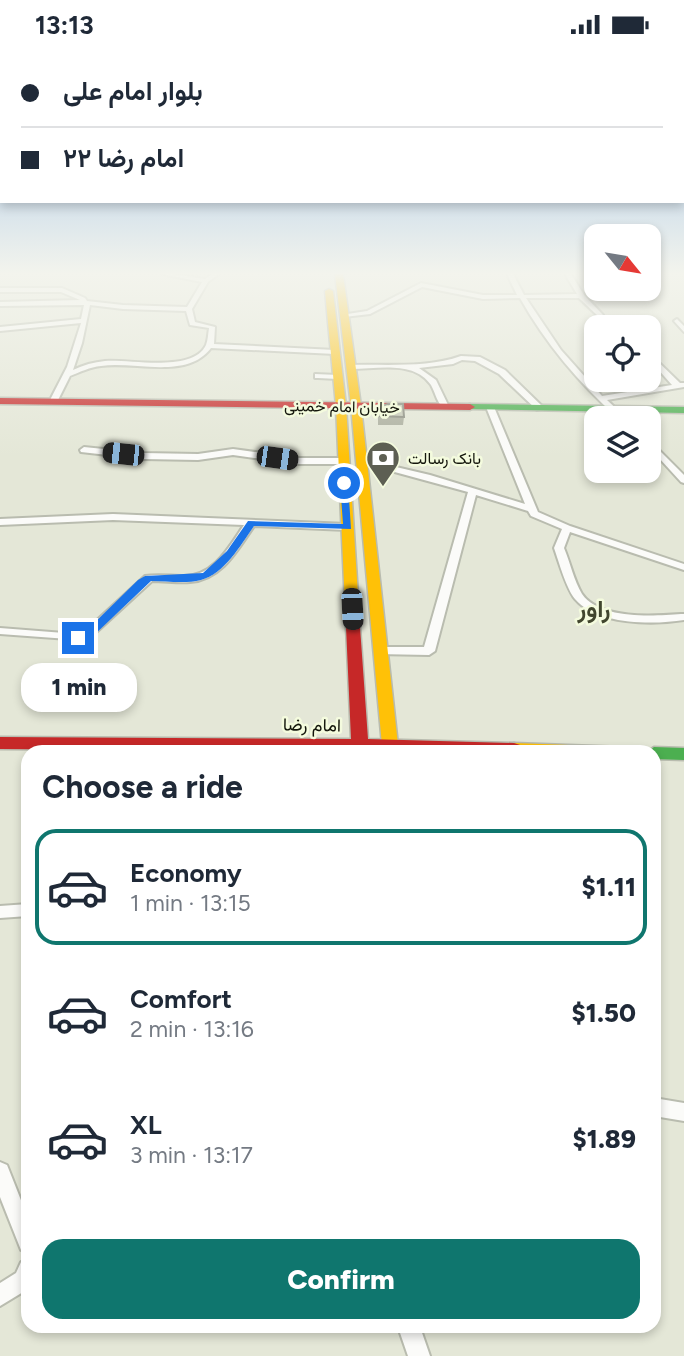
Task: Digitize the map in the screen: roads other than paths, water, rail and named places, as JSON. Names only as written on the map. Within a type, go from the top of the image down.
[{"type":"main road","points":[[333,335],[335,352],[344,372]]},
{"type":"main road","points":[[344,335],[348,406],[362,462],[380,650],[384,745]]},
{"type":"main road","name":"خیابان امام خمینی","points":[[0,401],[584,408]]},
{"type":"main road","points":[[348,406],[342,461],[360,745]]},
{"type":"main road","name":"خیابان امام خمینی","points":[[661,409],[684,409]]},
{"type":"main road","name":"امام رضا","points":[[0,743],[37,745]]},
{"type":"main road","points":[[661,753],[684,754]]},
{"type":"street","points":[[53,402],[69,374],[81,335]]},
{"type":"street","points":[[69,374],[104,363],[149,366],[181,363],[203,354],[209,346],[211,335]]},
{"type":"street","points":[[547,335],[610,406]]},
{"type":"street","points":[[209,346],[335,352]]},
{"type":"street","points":[[318,376],[473,358],[502,372],[540,408]]},
{"type":"street","points":[[413,366],[433,382],[445,407]]},
{"type":"street","points":[[618,406],[681,385],[661,366]]},
{"type":"street","points":[[491,407],[534,515],[684,567]]},
{"type":"street","points":[[84,450],[142,456],[198,457],[233,452],[299,461],[342,461]]},
{"type":"street","points":[[661,455],[684,480]]},
{"type":"street","points":[[362,462],[532,509]]},
{"type":"street","points":[[380,650],[429,651],[473,491]]},
{"type":"street","points":[[0,522],[113,517],[347,527]]},
{"type":"street","points":[[0,631],[78,638],[87,635],[149,578],[197,578],[206,575],[230,553],[251,523]]},
{"type":"street","points":[[566,528],[559,548],[578,596],[584,603],[605,613],[625,617],[660,620],[681,617]]},
{"type":"street","points":[[0,912],[21,910]]},
{"type":"street","points":[[661,1108],[684,1112]]},
{"type":"street","points":[[0,1172],[21,1226]]},
{"type":"street","points":[[0,1295],[21,1282]]},
{"type":"street","points":[[411,1333],[419,1356]]},
{"type":"place","name":"بانک رسالت","points":[[383,488]]},
{"type":"district","name":"راور","points":[[594,609]]}]
